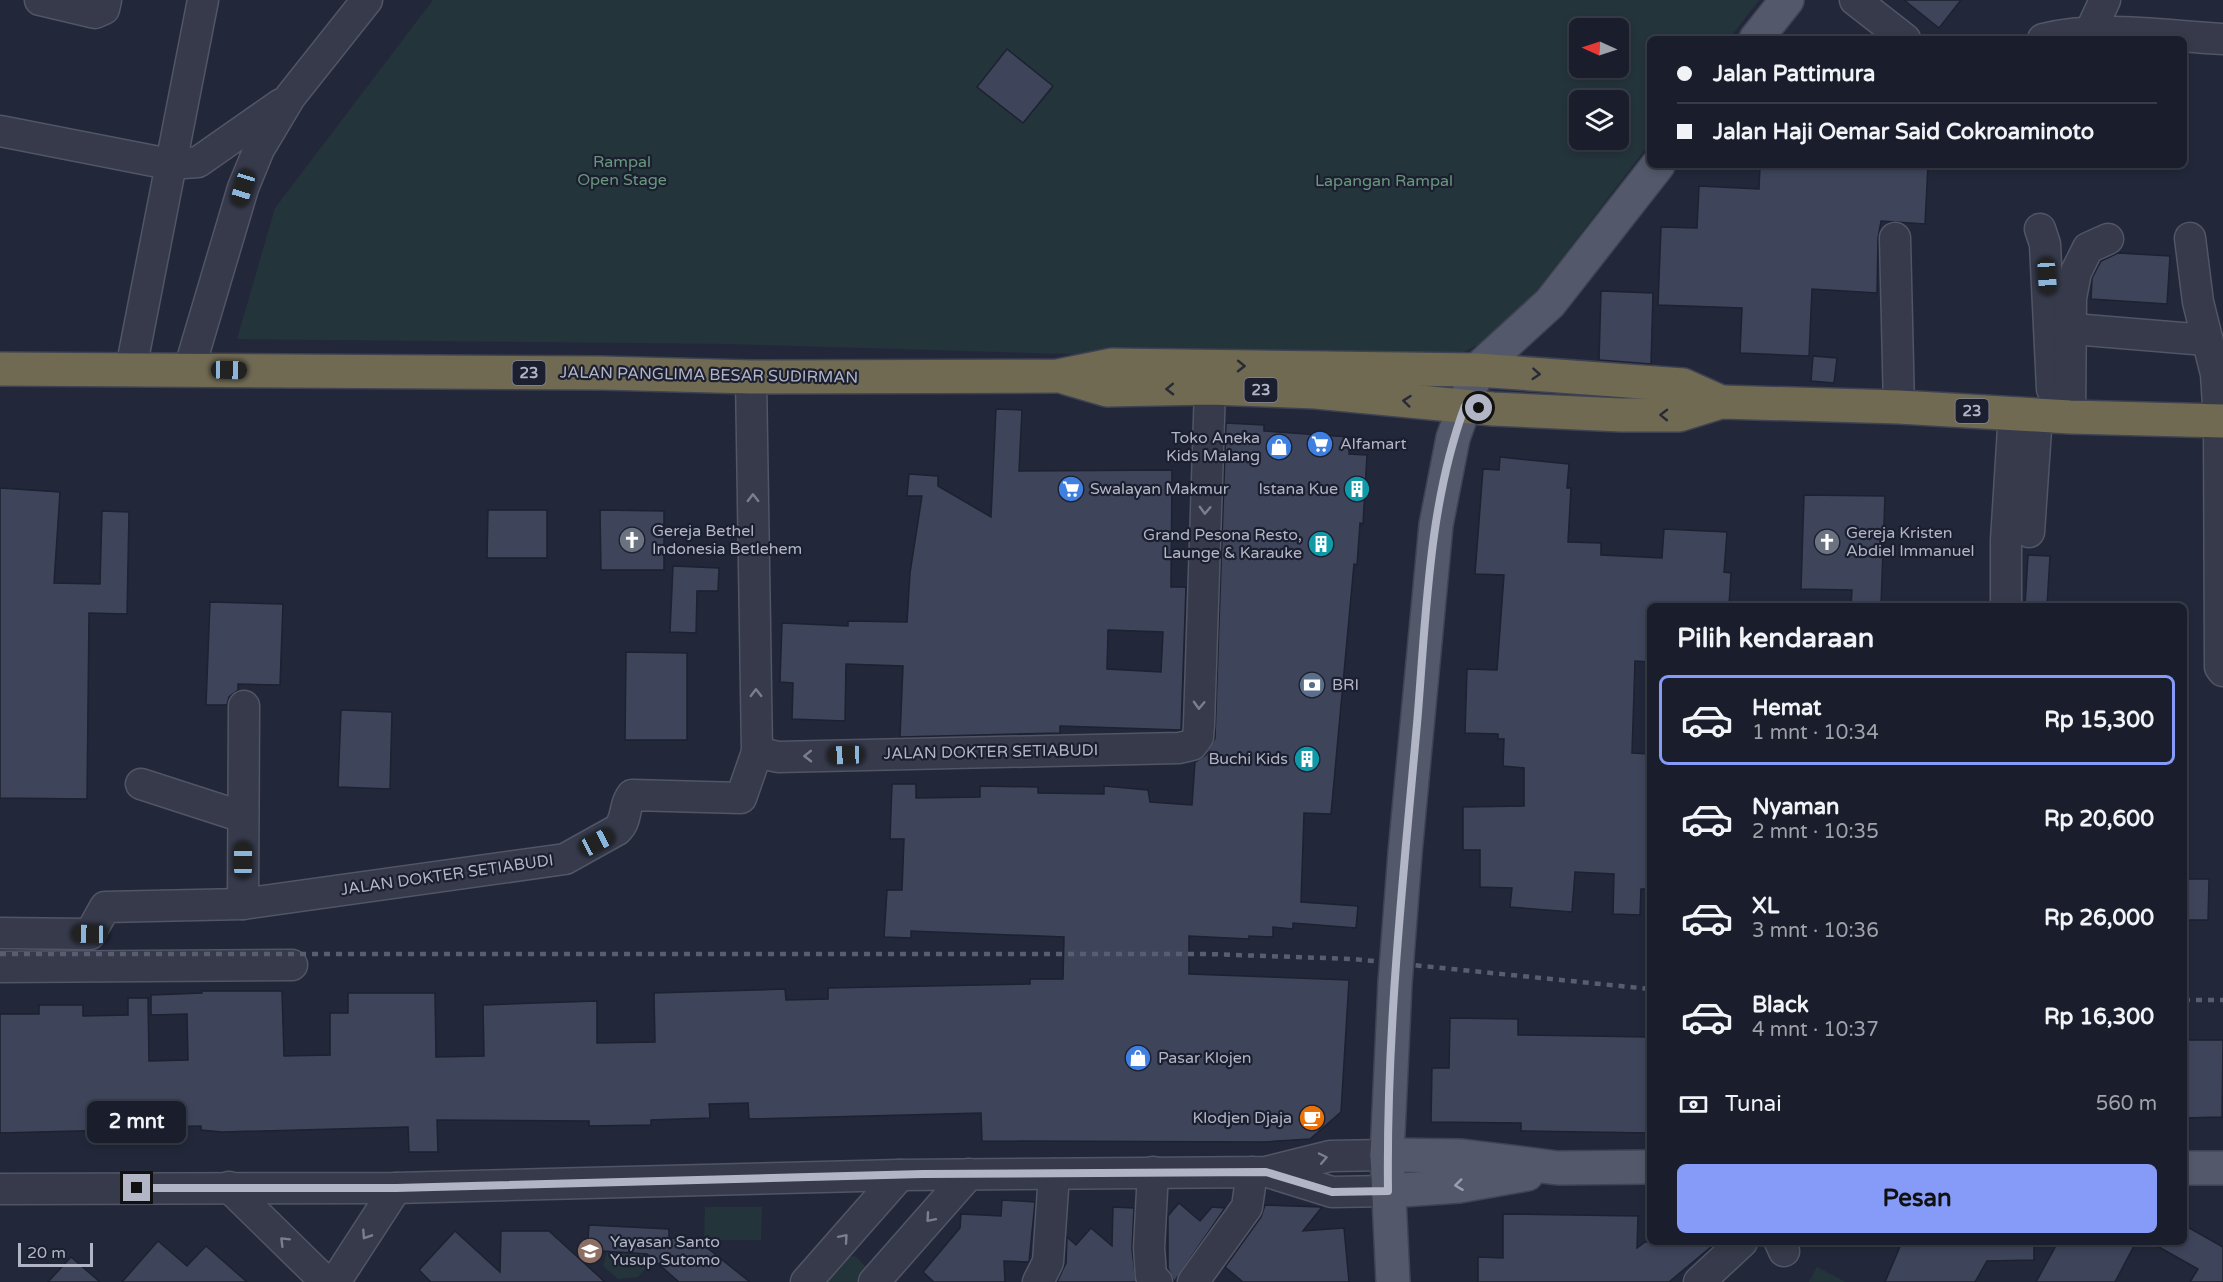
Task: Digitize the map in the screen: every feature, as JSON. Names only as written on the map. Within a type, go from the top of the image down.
[{"type":"highway","name":"JALAN PANGLIMA BESAR SUDIRMAN","points":[[0,369],[602,373],[751,377],[1058,376],[1112,365],[1477,370],[1683,385],[1721,402]]},
{"type":"highway","name":"JALAN PANGLIMA BESAR SUDIRMAN","points":[[1058,376],[1107,390],[1210,388],[1316,392],[1465,406],[1679,415],[1721,402],[2221,421]]},
{"type":"main road","points":[[1758,36],[1787,0]]},
{"type":"main road","points":[[1393,1282],[1388,1155],[1395,983],[1436,525],[1453,438],[1477,370],[1550,303],[1656,168]]},
{"type":"main road","points":[[1388,1155],[1462,1156],[1558,1168],[1647,1167]]},
{"type":"main road","points":[[1388,1191],[1459,1186],[1558,1168]]},
{"type":"main road","points":[[2187,1168],[2223,1168]]},
{"type":"street","points":[[40,0],[95,13],[104,9],[106,0]]},
{"type":"street","points":[[131,369],[169,164],[203,0]]},
{"type":"street","points":[[189,370],[243,188],[260,149],[290,97],[367,0]]},
{"type":"street","points":[[1855,0],[1901,36]]},
{"type":"street","points":[[2090,32],[2105,0]]},
{"type":"street","points":[[2056,36],[2090,32],[2166,36]]},
{"type":"street","points":[[2187,37],[2223,39]]},
{"type":"street","points":[[0,131],[169,164],[198,162],[290,97]]},
{"type":"street","points":[[2029,532],[2043,415],[2045,244],[2040,229]]},
{"type":"street","points":[[1895,238],[1899,407]]},
{"type":"street","points":[[2190,238],[2198,302],[2216,374],[2221,421],[2220,667],[2223,671]]},
{"type":"street","points":[[2006,603],[2006,540],[2043,415],[2073,329],[2071,298],[2076,272],[2088,248],[2108,239]]},
{"type":"street","points":[[2073,329],[2206,340]]},
{"type":"street","points":[[751,377],[757,752]]},
{"type":"street","name":"JALAN DOKTER SETIABUDI","points":[[0,933],[90,934],[105,907],[243,904],[565,859],[624,824],[628,800],[632,795],[740,799],[757,752],[766,756],[790,756],[1179,748],[1192,745],[1198,737],[1199,725],[1210,388]]},
{"type":"street","points":[[243,904],[244,706]]},
{"type":"street","points":[[141,784],[243,817]]},
{"type":"street","points":[[0,967],[292,965]]},
{"type":"street","points":[[0,1190],[229,1187],[396,1188],[900,1175],[1259,1172],[1330,1156],[1388,1155]]},
{"type":"street","points":[[1153,1172],[1149,1248],[1151,1276],[1157,1282]]},
{"type":"street","points":[[1259,1172],[1332,1192],[1388,1191]]},
{"type":"street","points":[[1193,1282],[1247,1207],[1259,1172]]},
{"type":"street","points":[[874,1282],[969,1174]]},
{"type":"street","points":[[1038,1282],[1048,1262],[1054,1174]]},
{"type":"street","points":[[806,1282],[900,1175]]},
{"type":"street","points":[[229,1187],[326,1282]]},
{"type":"street","points":[[335,1282],[396,1188]]},
{"type":"street","points":[[1699,1282],[1739,1245]]},
{"type":"green space","points":[[433,0],[1759,0],[1731,36],[1647,36],[1647,147],[1516,318],[1490,339],[1451,358],[1338,362],[729,344],[237,339],[275,208]]},
{"type":"green space","points":[[705,1207],[762,1207],[761,1240],[704,1240]]},
{"type":"green space","points":[[607,1251],[658,1255],[638,1277],[618,1279],[603,1266]]},
{"type":"green space","points":[[855,1256],[865,1266],[864,1277],[859,1282],[821,1282],[843,1258]]},
{"type":"green space","points":[[1817,1267],[1846,1282],[1809,1282]]},
{"type":"building","points":[[1904,0],[1961,0],[1939,28]]},
{"type":"building","points":[[1007,49],[1053,86],[1023,123],[977,87]]},
{"type":"building","points":[[1760,168],[1928,168],[1925,224],[1881,221],[1878,238],[1877,293],[1812,289],[1809,356],[1740,353],[1742,308],[1658,305],[1661,227],[1697,228],[1699,186],[1759,189]]},
{"type":"building","points":[[2118,253],[2170,256],[2167,304],[2091,299],[2092,278],[2101,261]]},
{"type":"building","points":[[1601,291],[1653,293],[1651,364],[1599,360]]},
{"type":"building","points":[[1813,356],[1837,358],[1834,383],[1811,381]]},
{"type":"building","points":[[996,409],[1022,410],[1019,471],[1172,470],[1171,587],[1186,587],[1181,730],[1060,726],[1060,733],[900,737],[903,666],[846,664],[845,721],[792,719],[793,683],[780,682],[782,623],[848,626],[848,621],[907,622],[910,573],[922,496],[907,496],[909,474],[938,476],[938,486],[991,517]],"holes":[[[1108,630],[1163,632],[1161,672],[1107,669]]]},
{"type":"building","points":[[1226,423],[1264,425],[1264,431],[1350,437],[1349,454],[1367,455],[1363,524],[1360,523],[1357,565],[1354,564],[1331,814],[1304,813],[1301,902],[1358,906],[1356,928],[1293,923],[1293,929],[1273,927],[1273,937],[1249,936],[1249,939],[1189,936],[1189,974],[1349,980],[1341,1112],[1310,1139],[1264,1142],[982,1141],[981,1113],[749,1119],[748,1103],[709,1104],[710,1118],[651,1120],[651,1125],[589,1126],[589,1121],[437,1120],[438,1152],[409,1152],[408,1127],[222,1132],[201,1130],[201,1126],[0,1133],[0,1014],[39,1014],[39,1005],[83,1005],[83,1016],[128,1015],[128,998],[148,998],[149,1061],[188,1060],[187,1014],[151,1015],[151,995],[202,993],[202,991],[282,991],[284,1056],[330,1055],[330,1013],[348,1013],[348,993],[435,993],[436,1057],[484,1056],[483,1005],[597,1001],[597,1043],[655,1042],[654,993],[785,989],[786,1000],[828,999],[828,988],[1030,984],[1030,979],[1063,979],[1064,937],[911,931],[911,938],[884,937],[887,890],[902,890],[904,839],[890,839],[892,784],[916,784],[916,798],[980,797],[980,786],[1038,787],[1038,793],[1104,794],[1104,786],[1148,790],[1150,802],[1192,805],[1195,762],[1206,755],[1215,738]]},
{"type":"building","points":[[1500,457],[1569,464],[1567,488],[1571,488],[1568,542],[1601,543],[1601,555],[1662,558],[1664,529],[1727,532],[1724,572],[1731,573],[1729,603],[1647,603],[1647,662],[1635,661],[1632,753],[1647,754],[1647,889],[1641,889],[1640,915],[1613,914],[1614,874],[1575,872],[1572,912],[1510,907],[1512,888],[1480,887],[1480,850],[1463,850],[1463,807],[1524,806],[1524,768],[1503,766],[1504,739],[1498,739],[1498,734],[1465,733],[1467,669],[1497,670],[1504,575],[1475,574],[1483,469],[1499,470]]},
{"type":"building","points":[[0,488],[60,492],[54,583],[100,584],[102,511],[129,512],[127,614],[89,613],[87,799],[0,798]]},
{"type":"building","points":[[1804,495],[1885,496],[1881,603],[1851,603],[1852,590],[1801,589]]},
{"type":"building","points":[[488,510],[547,510],[547,558],[487,558]]},
{"type":"building","name":"Gereja Bethel Indonesia Betlehem","points":[[600,510],[664,511],[664,570],[601,570]]},
{"type":"building","points":[[2028,555],[2050,556],[2047,603],[2025,603]]},
{"type":"building","points":[[673,566],[719,568],[718,591],[697,591],[696,633],[670,632]]},
{"type":"building","points":[[210,602],[283,604],[280,685],[238,684],[238,690],[229,697],[227,705],[206,705]]},
{"type":"building","points":[[626,652],[687,653],[687,740],[625,740]]},
{"type":"building","points":[[341,710],[392,712],[390,789],[338,787]]},
{"type":"building","points":[[2187,879],[2209,879],[2208,920],[2187,920]]},
{"type":"building","points":[[1450,1018],[1518,1019],[1518,1035],[1647,1037],[1647,1133],[1521,1131],[1521,1123],[1431,1122],[1432,1068],[1449,1068]]},
{"type":"building","points":[[2187,1040],[2223,1040],[2222,1117],[2187,1118]]},
{"type":"building","points":[[1002,1200],[1035,1202],[1029,1262],[1004,1261],[1005,1282],[934,1282],[923,1272],[960,1228],[961,1214],[1001,1216]]},
{"type":"building","points":[[1179,1203],[1200,1221],[1212,1207],[1225,1208],[1174,1282],[1168,1268],[1168,1216]]},
{"type":"building","points":[[1265,1205],[1322,1207],[1303,1231],[1344,1228],[1349,1282],[1243,1282],[1225,1267],[1261,1217]]},
{"type":"building","points":[[1113,1207],[1134,1208],[1132,1249],[1136,1282],[1057,1282],[1066,1263],[1067,1237],[1076,1245],[1091,1228],[1112,1246]]},
{"type":"building","points":[[1503,1214],[1638,1216],[1637,1248],[1645,1242],[1647,1245],[1713,1245],[1669,1282],[1478,1282],[1478,1257],[1503,1258]]},
{"type":"building","points":[[589,1225],[669,1229],[669,1238],[696,1239],[750,1282],[679,1282],[647,1254],[587,1250]]},
{"type":"building","points":[[2187,1227],[2223,1247],[2223,1282],[2190,1282],[2198,1269],[2155,1245],[2187,1245]]},
{"type":"building","points":[[455,1231],[500,1272],[501,1231],[549,1231],[605,1282],[431,1282],[419,1270]]},
{"type":"building","points":[[158,1241],[187,1266],[206,1246],[247,1282],[122,1282]]},
{"type":"building","points":[[1901,1245],[2034,1245],[2034,1260],[1987,1261],[1975,1282],[1885,1282]]},
{"type":"building","points":[[2056,1245],[2134,1245],[2115,1282],[2036,1282]]},
{"type":"building","points":[[71,1257],[100,1282],[48,1282]]},
{"type":"railway","points":[[0,954],[1208,954],[1353,959],[1647,989]]},
{"type":"railway","points":[[2187,1000],[2223,1000]]},
{"type":"place","name":"Alfamart","points":[[1320,444]]},
{"type":"place","name":"Toko Aneka Kids Malang","points":[[1279,447]]},
{"type":"place","name":"Swalayan Makmur","points":[[1071,489]]},
{"type":"place","name":"Istana Kue","points":[[1357,489]]},
{"type":"place","name":"Gereja Bethel Indonesia Betlehem","points":[[632,540]]},
{"type":"place","name":"Gereja Kristen Abdiel Immanuel","points":[[1827,542]]},
{"type":"place","name":"Grand Pesona Resto, Launge & Karauke","points":[[1321,544]]},
{"type":"place","name":"BRI","points":[[1312,685]]},
{"type":"place","name":"Buchi Kids","points":[[1307,759]]},
{"type":"place","name":"Pasar Klojen","points":[[1138,1058]]},
{"type":"place","name":"Klodjen Djaja","points":[[1312,1118]]},
{"type":"place","name":"Yayasan Santo Yusup Sutomo","points":[[590,1251]]},
{"type":"route","points":[[137,1188],[396,1188],[923,1174],[1266,1172],[1332,1192],[1388,1191],[1395,983],[1436,525],[1453,438],[1465,406],[1479,408]]},
{"type":"park label","name":"Rampal Open Stage","points":[[622,171]]},
{"type":"park label","name":"Lapangan Rampal","points":[[1384,181]]}]
